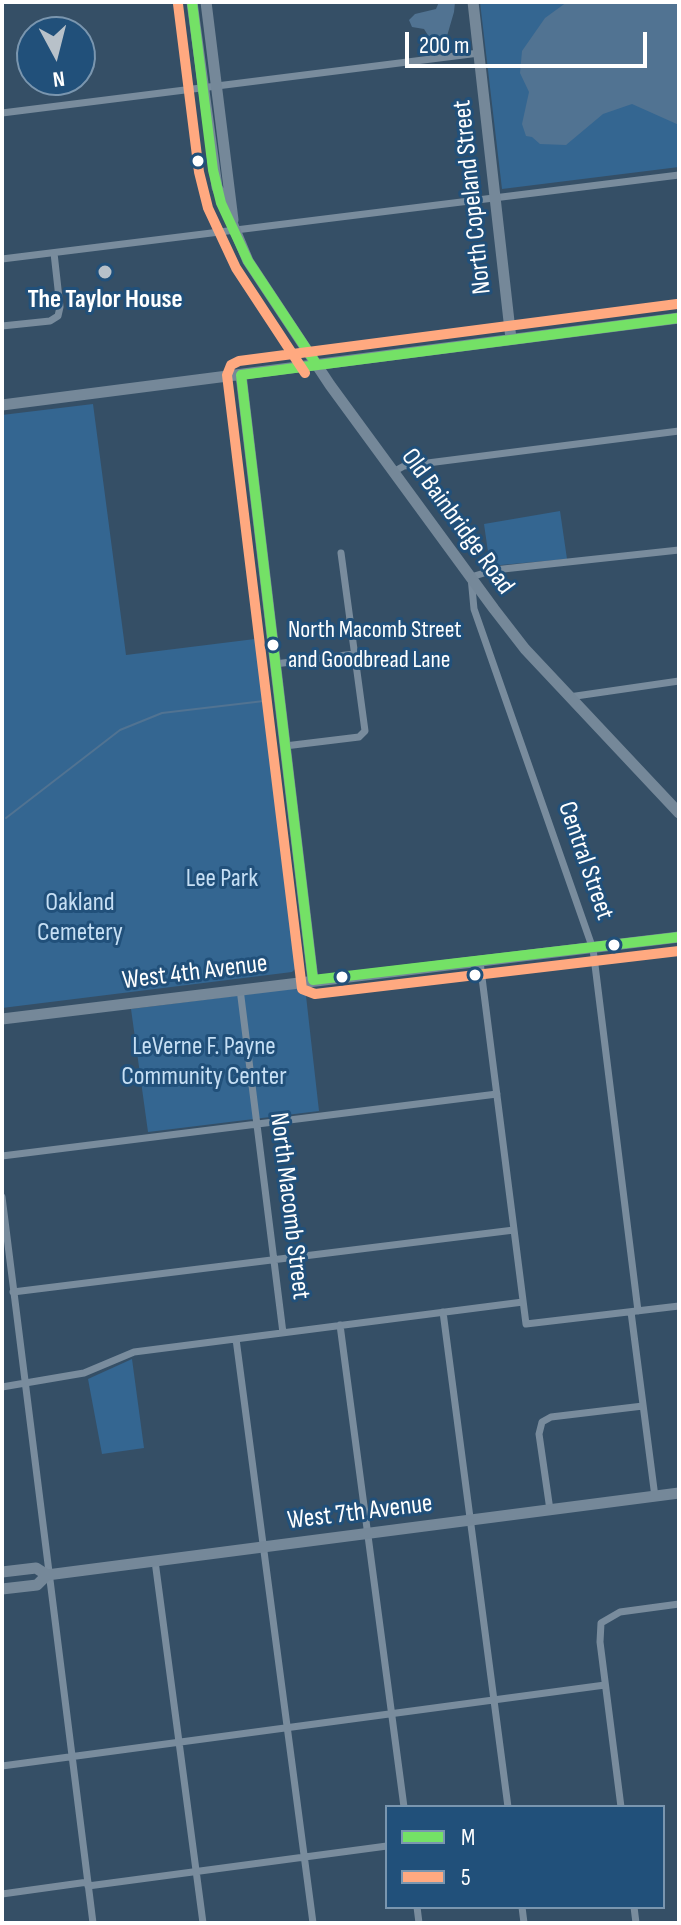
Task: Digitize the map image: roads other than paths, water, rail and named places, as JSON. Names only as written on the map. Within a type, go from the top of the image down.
[{"type":"street","points":[[192,2],[217,187],[234,230]]},
{"type":"street","points":[[206,2],[234,230]]},
{"type":"street","name":"North Copeland Street","points":[[473,2],[511,339]]},
{"type":"street","points":[[2,113],[479,53]]},
{"type":"street","points":[[2,259],[679,175]]},
{"type":"street","name":"Old Bainbridge Road","points":[[234,230],[248,261],[317,365],[525,649],[674,801],[679,813]]},
{"type":"street","points":[[2,326],[50,321],[58,316],[60,307],[54,253]]},
{"type":"street","points":[[2,405],[679,318]]},
{"type":"street","points":[[241,375],[313,980]]},
{"type":"street","points":[[393,472],[404,466],[679,431]]},
{"type":"street","points":[[471,577],[494,570],[679,550]]},
{"type":"street","points":[[285,746],[364,734],[341,553]]},
{"type":"street","name":"Central Street","points":[[471,577],[474,609],[593,949],[655,1497]]},
{"type":"street","points":[[275,664],[354,654]]},
{"type":"street","points":[[569,697],[679,681]]},
{"type":"street","name":"West 4th Avenue","points":[[2,1019],[679,937]]},
{"type":"street","points":[[480,962],[526,1324],[679,1306]]},
{"type":"street","name":"North Macomb Street","points":[[240,989],[283,1333]]},
{"type":"street","points":[[2,1156],[497,1094]]},
{"type":"street","points":[[2,1197],[23,1384],[93,1923]]},
{"type":"street","points":[[13,1292],[514,1230]]},
{"type":"street","points":[[2,1387],[84,1373],[134,1352],[523,1302]]},
{"type":"street","points":[[443,1312],[508,1805]]},
{"type":"street","points":[[340,1325],[404,1805]]},
{"type":"street","points":[[236,1339],[313,1923]]},
{"type":"street","points":[[550,1510],[540,1426],[551,1417],[643,1406]]},
{"type":"street","name":"West 7th Avenue","points":[[2,1589],[37,1585],[47,1575],[679,1493]]},
{"type":"street","points":[[155,1561],[203,1923]]},
{"type":"street","name":"West 7th Avenue","points":[[2,1572],[36,1568],[47,1575]]},
{"type":"street","points":[[621,1805],[600,1642],[605,1618],[620,1612],[679,1604]]},
{"type":"street","points":[[2,1766],[605,1685]]},
{"type":"street","points":[[2,1894],[385,1846]]},
{"type":"waterway","points":[[6,818],[120,730],[162,713],[264,701]]},
{"type":"place","name":"The Taylor House","points":[[105,272]]},
{"type":"place","name":"North Macomb Street and Goodbread Lane","points":[[273,645]]},
{"type":"park label","name":"Lee Park","points":[[222,879]]},
{"type":"park label","name":"Oakland Cemetery","points":[[80,918]]},
{"type":"park label","name":"LeVerne F. Payne Community Center","points":[[204,1062]]}]
